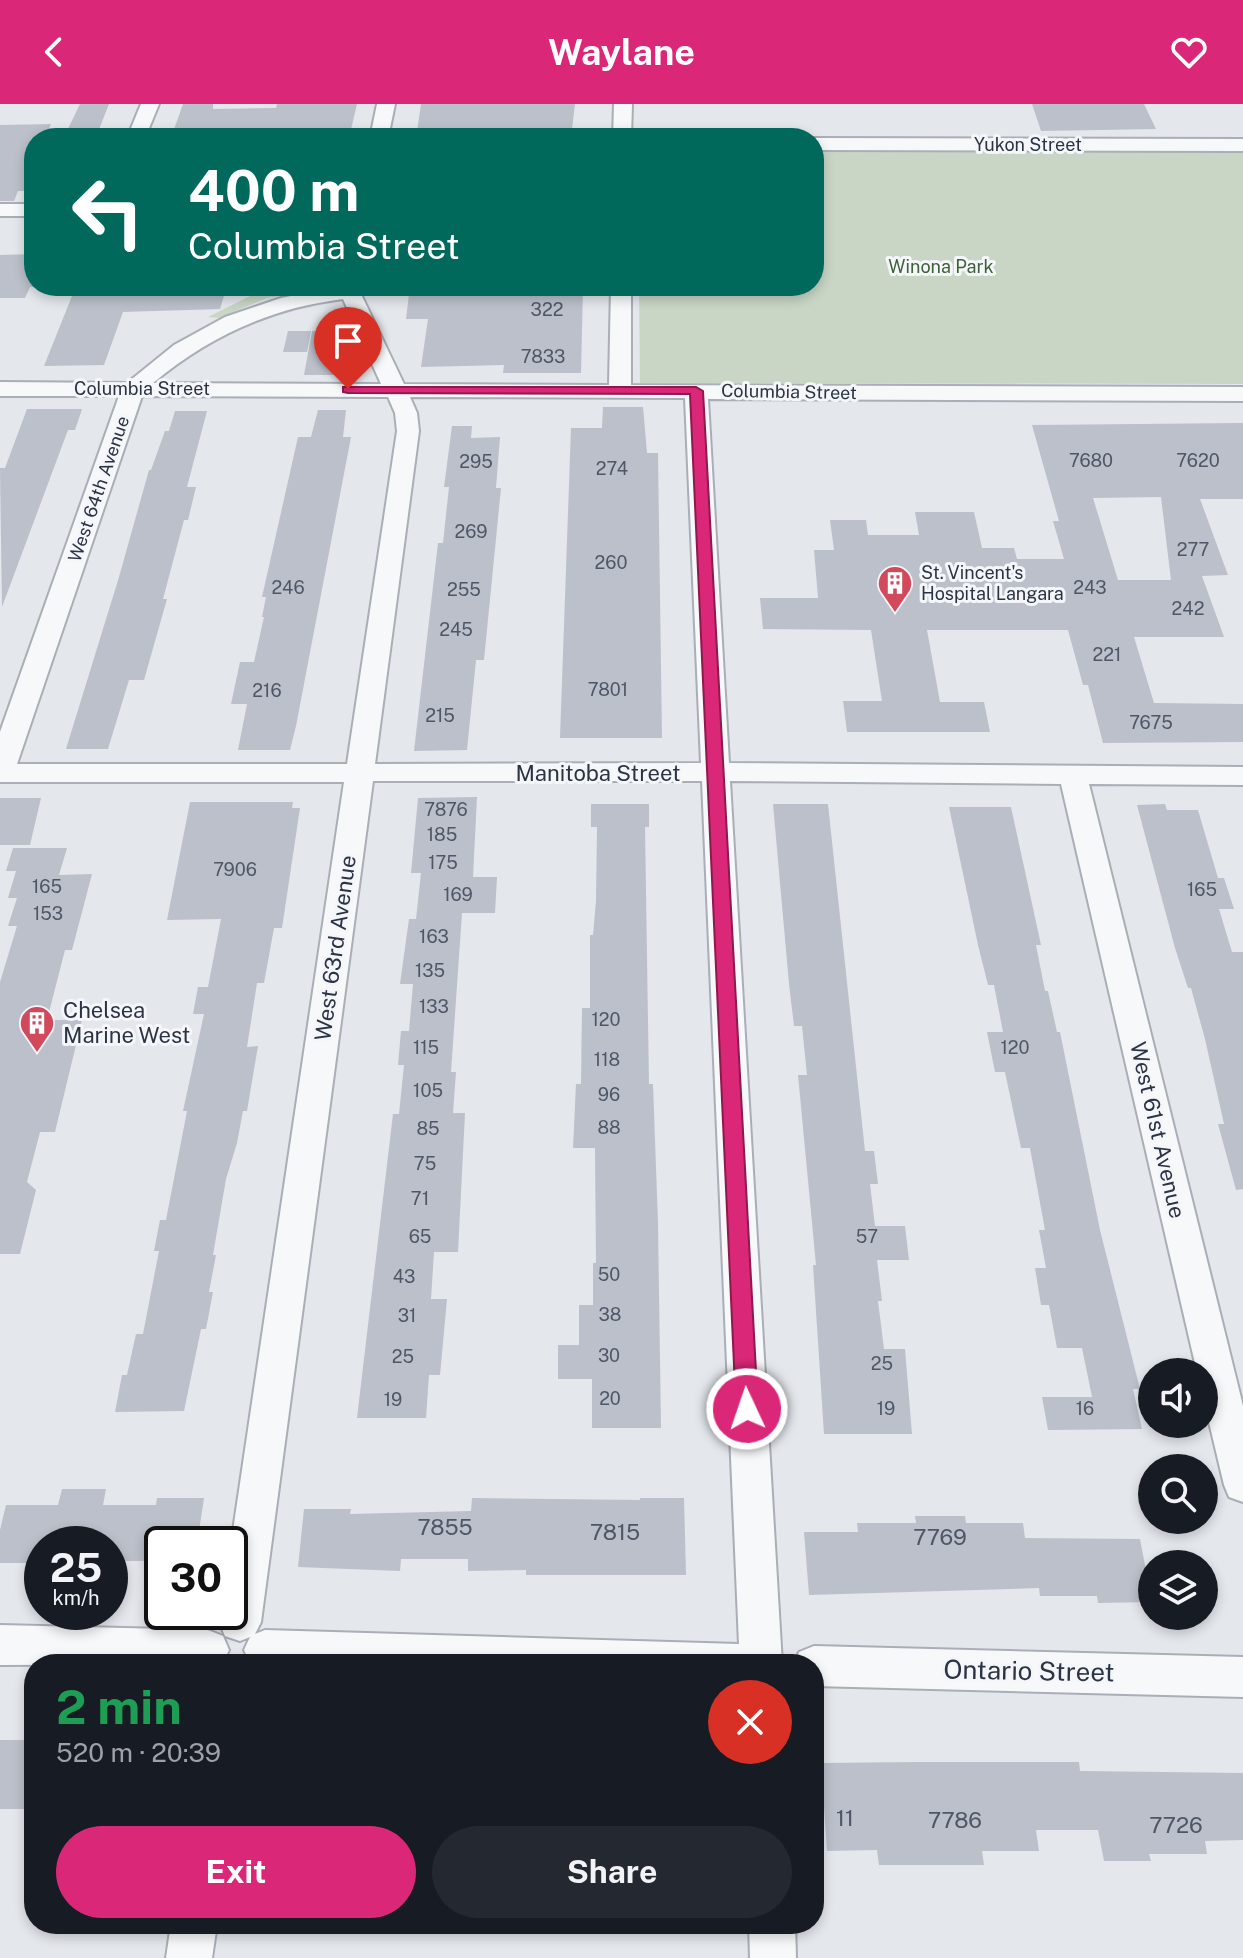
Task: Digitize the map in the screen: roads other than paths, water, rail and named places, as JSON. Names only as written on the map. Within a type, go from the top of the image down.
[{"type":"street","points":[[140,128],[150,104]]},
{"type":"street","points":[[381,128],[386,104]]},
{"type":"street","points":[[622,128],[623,104]]},
{"type":"street","name":"Yukon Street","points":[[824,144],[1243,145]]},
{"type":"street","points":[[0,210],[24,210]]},
{"type":"street","name":"West 64th Avenue","points":[[0,773],[133,389],[224,323],[320,296]]},
{"type":"street","name":"West 63rd Avenue","points":[[254,1645],[360,773],[408,431],[406,413],[353,296]]},
{"type":"street","points":[[620,389],[621,296]]},
{"type":"street","name":"Columbia Street","points":[[0,389],[620,389],[1243,394]]},
{"type":"street","points":[[696,391],[760,1654]]},
{"type":"street","name":"Manitoba Street","points":[[0,773],[1243,776]]},
{"type":"street","name":"West 61st Avenue","points":[[1073,775],[1243,1485]]},
{"type":"street","points":[[210,1654],[218,1630],[254,1645],[487,1654]]},
{"type":"street","points":[[0,1645],[157,1654]]},
{"type":"street","name":"Ontario Street","points":[[824,1666],[1243,1677]]},
{"type":"street","points":[[189,1958],[193,1934]]},
{"type":"street","points":[[772,1934],[773,1958]]},
{"type":"place","name":"St. Vincent's Hospital Langara","points":[[895,614]]},
{"type":"place","name":"Chelsea Marine West","points":[[37,1054]]},
{"type":"park label","name":"Winona Park","points":[[941,267]]}]
